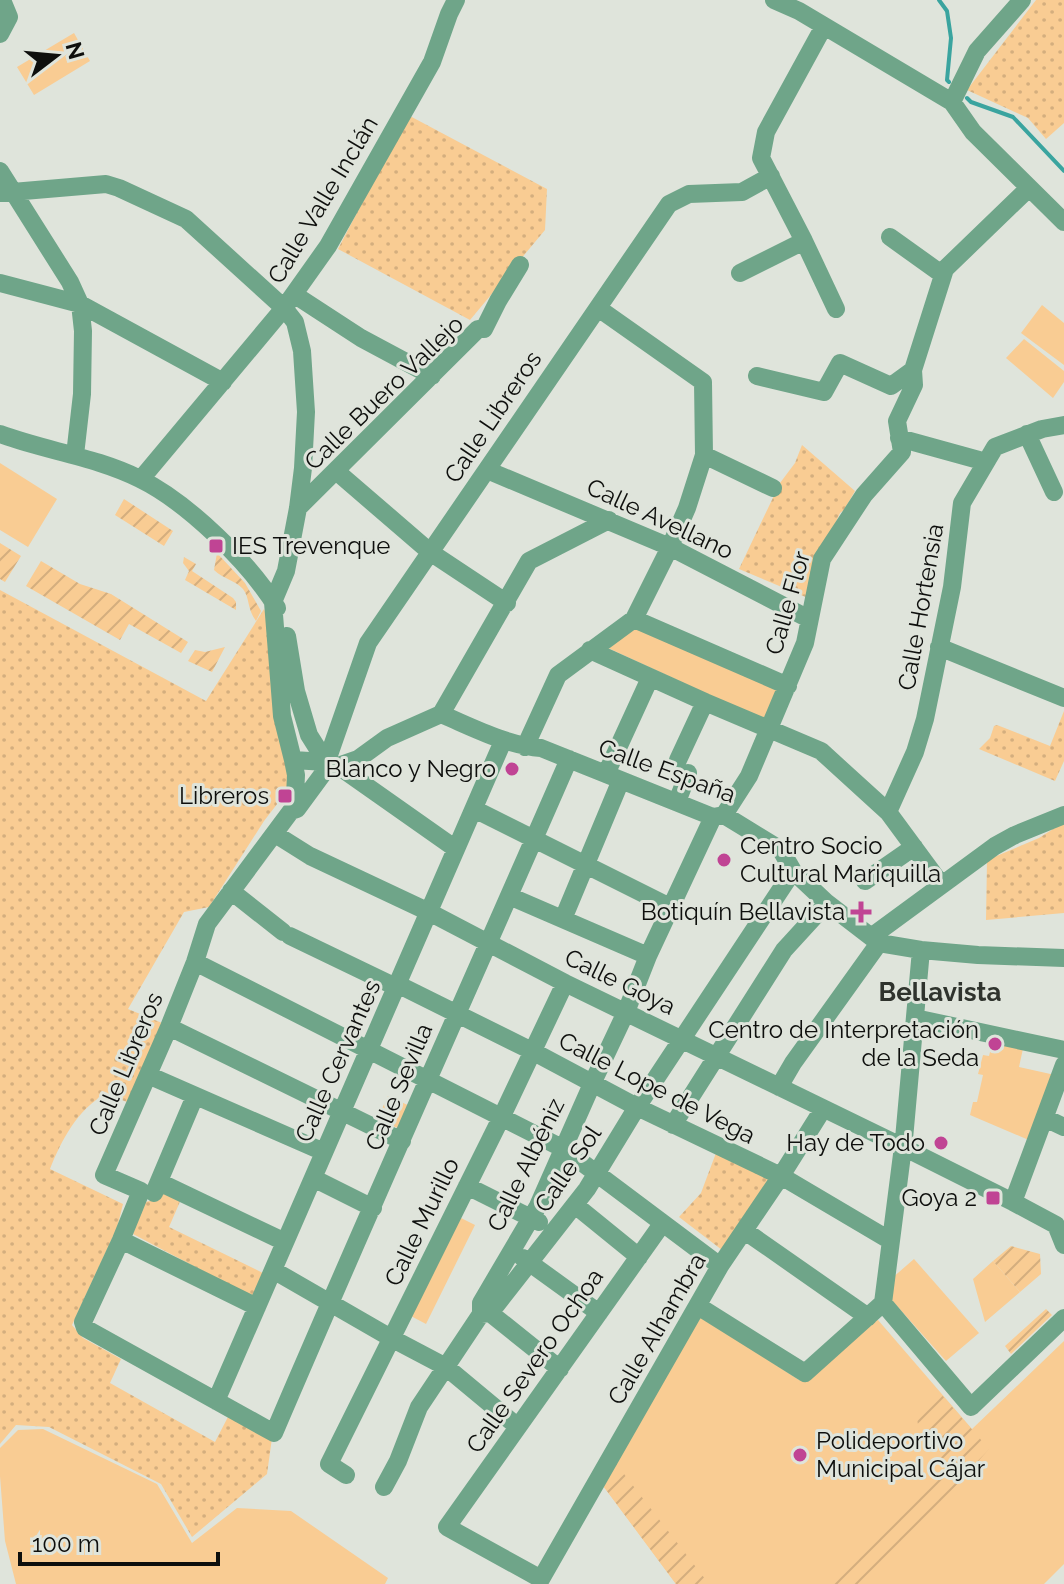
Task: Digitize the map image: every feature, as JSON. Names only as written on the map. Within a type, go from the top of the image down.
[{"type":"street","points":[[0,34],[9,17],[2,0]]},
{"type":"street","name":"Calle Valle Inclán","points":[[141,479],[290,302],[328,246],[432,62],[456,0]]},
{"type":"street","points":[[774,0],[799,11],[952,102],[973,132],[1064,222]]},
{"type":"street","points":[[952,102],[977,51],[1022,0]]},
{"type":"street","points":[[824,26],[766,132],[761,158],[836,309]]},
{"type":"street","points":[[0,171],[6,192],[70,282],[80,304],[82,394],[75,455]]},
{"type":"street","name":"Calle Libreros","points":[[141,1191],[104,1175],[169,1027],[207,924],[275,834],[314,773],[332,764],[368,643],[669,204],[689,194],[742,192],[771,176]]},
{"type":"street","points":[[6,192],[106,184],[119,188],[186,219],[290,302],[432,376]]},
{"type":"street","name":"Calle Flor","points":[[719,816],[749,776],[788,686],[805,643],[822,559],[864,495],[902,452],[897,421],[914,385],[913,370],[945,269],[1029,188]]},
{"type":"street","points":[[890,237],[943,275]]},
{"type":"street","points":[[740,273],[804,241]]},
{"type":"street","name":"Calle Buero Vallejo","points":[[298,508],[478,329],[484,329],[520,265]]},
{"type":"street","points":[[0,283],[80,304],[223,382]]},
{"type":"street","points":[[290,302],[302,351],[306,412],[303,468],[286,571],[273,602],[282,716],[296,775],[293,803]]},
{"type":"street","points":[[525,747],[558,675],[634,619],[687,508],[704,455],[703,382],[598,308]]},
{"type":"street","points":[[757,376],[824,392],[840,363],[891,386],[913,370]]},
{"type":"street","name":"Calle Hortensia","points":[[888,812],[915,752],[925,719],[952,587],[962,503],[995,447],[1042,429],[1064,425]]},
{"type":"street","points":[[0,434],[75,455],[141,479],[184,507],[219,538],[273,602],[285,623],[296,691],[309,735],[332,764],[456,849]]},
{"type":"street","points":[[1027,434],[1054,492]]},
{"type":"street","points":[[899,438],[986,462]]},
{"type":"street","points":[[704,455],[773,488]]},
{"type":"street","name":"Calle Avellano","points":[[487,470],[670,547],[809,619]]},
{"type":"street","points":[[336,471],[430,552],[507,603]]},
{"type":"street","points":[[293,760],[332,764],[358,759],[387,738],[441,714],[529,561],[609,520]]},
{"type":"street","points":[[634,619],[788,686]]},
{"type":"street","points":[[939,647],[1064,698]]},
{"type":"street","points":[[590,650],[821,751],[888,812],[941,884]]},
{"type":"street","points":[[563,919],[586,866],[613,777],[650,678]]},
{"type":"street","points":[[677,802],[683,766],[705,702]]},
{"type":"street","name":"Calle España","points":[[441,714],[503,741],[541,748],[719,816],[781,850],[793,871],[827,903],[875,940],[921,950],[1064,958]]},
{"type":"street","name":"Calle Cervantes","points":[[216,1401],[503,741]]},
{"type":"street","name":"Calle Sevilla","points":[[216,1401],[274,1433],[569,759]]},
{"type":"street","points":[[474,809],[670,907]]},
{"type":"street","points":[[779,1087],[875,940],[941,884],[995,846],[1064,815]]},
{"type":"street","name":"Calle Albéniz","points":[[486,1314],[481,1303],[530,1218],[564,1149],[670,907],[719,816]]},
{"type":"street","name":"Calle Goya","points":[[275,834],[310,856],[1013,1202],[1056,1225],[1064,1245]]},
{"type":"street","points":[[865,881],[914,847]]},
{"type":"street","name":"Calle Sol","points":[[384,1487],[398,1461],[419,1407],[486,1314],[531,1263],[575,1205],[793,871]]},
{"type":"street","name":"Calle Lope de Vega","points":[[231,891],[286,934],[456,1013],[637,1107],[781,1176],[891,1241]]},
{"type":"street","points":[[509,896],[648,956]]},
{"type":"street","points":[[673,1125],[784,950],[827,903]]},
{"type":"street","points":[[698,1306],[805,1373],[883,1303],[903,1147],[921,950]]},
{"type":"street","points":[[195,962],[564,1149],[720,1266]]},
{"type":"street","name":"Calle Murillo","points":[[346,1475],[329,1464],[565,983]]},
{"type":"street","points":[[915,1018],[1064,1050]]},
{"type":"street","points":[[169,1027],[402,1141]]},
{"type":"street","points":[[1013,1202],[1064,1065]]},
{"type":"street","points":[[148,1075],[324,1152]]},
{"type":"street","points":[[195,1096],[153,1195],[141,1191],[83,1322],[85,1328],[216,1401]]},
{"type":"street","name":"Calle Alhambra","points":[[447,1527],[541,1579],[720,1266],[823,1109]]},
{"type":"street","points":[[1045,1118],[1064,1127]]},
{"type":"street","points":[[313,1178],[373,1208]]},
{"type":"street","points":[[159,1182],[285,1242]]},
{"type":"street","points":[[467,1186],[556,1229]]},
{"type":"street","points":[[575,1205],[639,1257]]},
{"type":"street","name":"Calle Severo Ochoa","points":[[447,1527],[662,1224]]},
{"type":"street","points":[[745,1231],[868,1317]]},
{"type":"street","points":[[121,1240],[257,1307]]},
{"type":"street","points":[[511,1251],[599,1313]]},
{"type":"street","points":[[273,1270],[446,1367],[518,1427]]},
{"type":"street","points":[[883,1303],[971,1407],[1064,1318]]},
{"type":"street","points":[[486,1314],[560,1369]]},
{"type":"shaded area","points":[[1036,0],[1064,0],[1064,123],[1046,139],[1028,118],[967,90]]},
{"type":"shaded area","points":[[74,33],[90,61],[34,95],[17,67]]},
{"type":"shaded area","points":[[408,115],[547,189],[545,230],[470,320],[338,249]]},
{"type":"shaded area","points":[[1042,305],[1064,323],[1064,365],[1021,333]]},
{"type":"shaded area","points":[[1024,339],[1064,371],[1064,382],[1053,398],[1006,358]]},
{"type":"shaded area","points":[[802,445],[855,491],[840,513],[810,580],[808,598],[739,569],[780,483],[795,463]]},
{"type":"shaded area","points":[[0,463],[57,499],[28,547],[0,530]]},
{"type":"shaded area","points":[[124,499],[173,531],[164,546],[115,515]]},
{"type":"shaded area","points":[[0,543],[21,556],[5,582],[0,579]]},
{"type":"shaded area","points":[[217,553],[245,583],[261,611],[256,621],[243,589],[214,570]]},
{"type":"shaded area","points":[[184,557],[196,564],[192,571],[233,598],[236,610],[185,580],[189,571],[183,563]]},
{"type":"shaded area","points":[[41,561],[80,584],[111,594],[188,642],[181,653],[129,624],[120,640],[26,586]]},
{"type":"shaded area","points":[[0,590],[206,701],[264,609],[269,622],[291,786],[264,821],[209,907],[184,912],[128,1009],[162,1023],[127,1102],[106,1094],[96,1100],[79,1116],[65,1137],[50,1169],[123,1204],[117,1228],[72,1325],[83,1338],[121,1359],[110,1383],[215,1442],[229,1415],[272,1438],[267,1474],[192,1537],[161,1484],[49,1427],[16,1425],[0,1444]]},
{"type":"shaded area","points":[[632,626],[781,692],[768,722],[608,648]]},
{"type":"shaded area","points":[[225,647],[212,672],[188,661],[195,650],[205,652]]},
{"type":"shaded area","points":[[1064,711],[1064,761],[1055,781],[979,749],[997,725],[1050,746]]},
{"type":"shaded area","points":[[1064,822],[1064,913],[986,920],[987,860],[1039,838]]},
{"type":"shaded area","points":[[1006,1040],[1024,1044],[1019,1067],[1055,1075],[1031,1141],[970,1115],[973,1102],[977,1102],[983,1075],[978,1074],[983,1055],[989,1056],[991,1048],[1003,1050]]},
{"type":"shaded area","points":[[388,1096],[412,1107],[402,1130],[377,1119]]},
{"type":"shaded area","points":[[716,1153],[771,1176],[722,1250],[679,1217],[701,1193]]},
{"type":"shaded area","points":[[163,1189],[182,1197],[169,1227],[265,1274],[254,1298],[133,1234],[145,1202],[155,1200]]},
{"type":"shaded area","points":[[459,1217],[475,1225],[426,1324],[407,1314]]},
{"type":"shaded area","points":[[1011,1246],[1040,1254],[1041,1274],[1020,1292],[993,1261]]},
{"type":"shaded area","points":[[914,1259],[979,1333],[946,1361],[889,1297],[891,1279]]},
{"type":"shaded area","points":[[993,1261],[1020,1292],[985,1322],[973,1279]]},
{"type":"shaded area","points":[[1046,1309],[1052,1315],[1011,1354],[1005,1346]]},
{"type":"shaded area","name":"Polideportivo Municipal Cájar","points":[[702,1317],[799,1380],[806,1378],[869,1321],[878,1320],[972,1429],[1064,1341],[1064,1564],[1044,1584],[676,1584],[601,1483],[697,1319]]},
{"type":"shaded area","points":[[940,1393],[989,1449],[868,1584],[820,1584],[853,1564],[943,1466],[918,1424],[922,1408]]},
{"type":"shaded area","points":[[43,1429],[157,1484],[192,1543],[237,1508],[291,1511],[388,1578],[385,1584],[16,1584],[5,1541],[0,1448],[18,1430]]},
{"type":"shaded area","points":[[614,1461],[709,1584],[676,1584],[601,1483]]},
{"type":"waterway","points":[[939,0],[947,11],[951,38],[949,82]]},
{"type":"waterway","points":[[967,98],[1013,117],[1064,171]]},
{"type":"place","name":"IES Trevenque","points":[[216,546]]},
{"type":"place","name":"Blanco y Negro","points":[[512,769]]},
{"type":"place","name":"Libreros","points":[[285,796]]},
{"type":"place","name":"Centro Socio Cultural Mariquilla","points":[[724,860]]},
{"type":"place","name":"Botiquín Bellavista","points":[[861,912]]},
{"type":"place","name":"Centro de Interpretación de la Seda","points":[[995,1044]]},
{"type":"place","name":"Hay de Todo","points":[[941,1143]]},
{"type":"place","name":"Goya 2","points":[[993,1198]]},
{"type":"place","name":"Polideportivo Municipal Cájar","points":[[800,1455]]},
{"type":"district","name":"Bellavista","points":[[940,992]]}]
